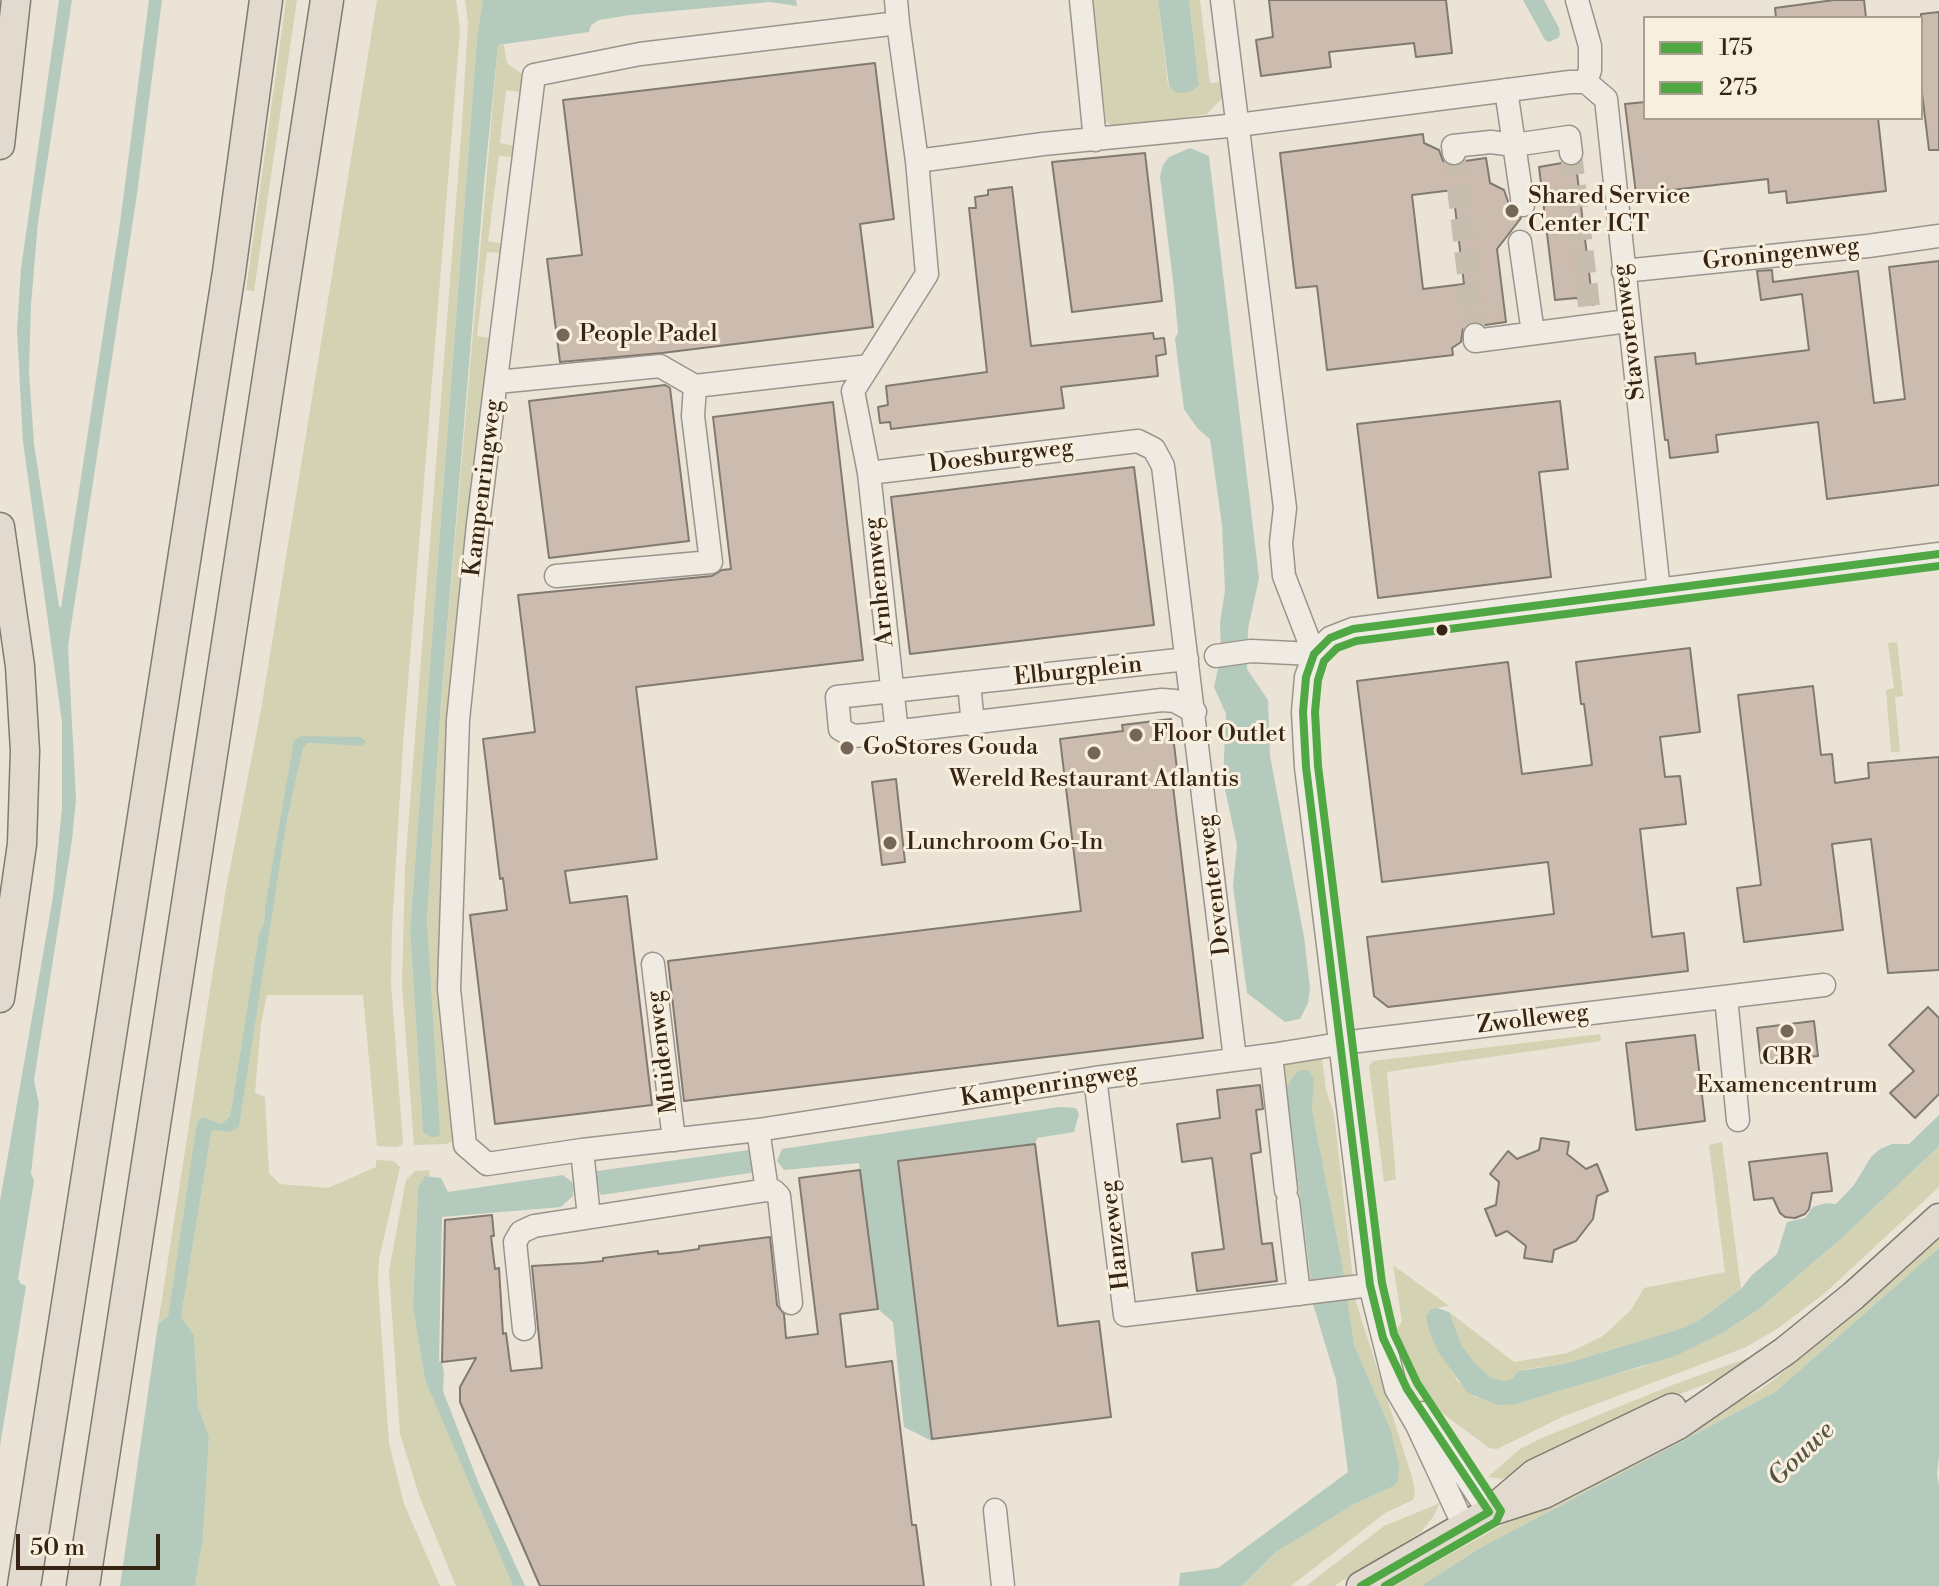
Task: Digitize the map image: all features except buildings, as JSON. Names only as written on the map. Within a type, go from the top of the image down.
[{"type":"highway","points":[[24,1586],[222,318],[266,0]]},
{"type":"highway","points":[[83,1586],[327,0]]},
{"type":"highway","points":[[319,57],[335,0]]},
{"type":"main road","points":[[0,145],[16,0]]},
{"type":"main road","points":[[0,527],[5,636],[24,720],[24,815],[0,998]]},
{"type":"main road","points":[[1361,1586],[1489,1512],[1544,1494],[1678,1425],[1785,1351],[1853,1296],[1939,1218]]},
{"type":"street","points":[[869,473],[853,391],[927,274],[917,161],[896,0]]},
{"type":"street","points":[[1081,0],[1095,140]]},
{"type":"street","points":[[1222,0],[1285,508],[1281,543],[1284,576],[1314,654]]},
{"type":"street","points":[[917,161],[1586,82],[1590,70],[1590,46],[1577,0]]},
{"type":"street","name":"Kampenringweg","points":[[898,23],[640,54],[534,75],[478,524],[458,720],[449,989],[465,1145],[487,1164],[758,1130],[1341,1044]]},
{"type":"street","name":"Stavorenweg","points":[[1586,82],[1606,99],[1659,591]]},
{"type":"street","points":[[1506,90],[1523,205]]},
{"type":"street","points":[[1454,153],[1453,146],[1491,142],[1514,145],[1569,137],[1571,153]]},
{"type":"street","name":"Groningenweg","points":[[1623,271],[1939,236]]},
{"type":"street","points":[[1520,242],[1533,333]]},
{"type":"street","points":[[1475,335],[1475,341],[1533,333],[1590,316],[1628,321]]},
{"type":"street","points":[[497,382],[660,366],[695,386],[869,366]]},
{"type":"street","points":[[556,576],[711,562],[693,416],[695,386]]},
{"type":"street","name":"Doesburgweg","points":[[869,473],[1138,441],[1154,449],[1163,466],[1195,712]]},
{"type":"street","name":"Arnhemweg","points":[[869,473],[892,691]]},
{"type":"street","points":[[1489,1512],[1407,1389],[1361,1286],[1341,1044],[1306,767],[1303,712],[1306,677],[1314,654],[1330,638],[1353,629],[1939,554]]},
{"type":"street","points":[[1216,656],[1251,651],[1314,654]]},
{"type":"street","name":"Elburgplein","points":[[1187,659],[837,697],[840,729],[853,736],[897,733],[1162,700],[1175,701],[1195,712]]},
{"type":"street","points":[[969,683],[973,725]]},
{"type":"street","points":[[892,691],[897,733]]},
{"type":"street","name":"Deventerweg","points":[[1195,712],[1235,1059]]},
{"type":"street","name":"Muidenweg","points":[[653,964],[674,1140]]},
{"type":"street","name":"Zwolleweg","points":[[1341,1044],[1824,985]]},
{"type":"street","points":[[1726,997],[1738,1120]]},
{"type":"street","points":[[1271,1055],[1302,1294]]},
{"type":"street","name":"Hanzeweg","points":[[1095,1078],[1125,1315],[1361,1286]]},
{"type":"street","points":[[758,1130],[767,1190]]},
{"type":"street","points":[[582,1150],[589,1217]]},
{"type":"street","points":[[524,1329],[515,1242],[521,1232],[534,1226],[767,1190],[779,1196],[791,1303]]},
{"type":"street","points":[[1383,1338],[1396,1389],[1417,1425],[1464,1526]]},
{"type":"street","points":[[995,1510],[1003,1586]]},
{"type":"shaded area","points":[[286,0],[297,0],[254,291],[246,290]]},
{"type":"shaded area","points":[[377,0],[456,0],[460,30],[403,745],[392,928],[391,984],[403,1144],[397,1147],[377,1146],[363,995],[267,995],[261,1023],[255,1093],[265,1097],[269,1173],[280,1184],[328,1188],[376,1167],[376,1160],[394,1161],[400,1167],[379,1259],[378,1282],[389,1443],[404,1504],[440,1586],[195,1586],[203,1537],[209,1437],[198,1406],[194,1335],[181,1317],[211,1134],[213,1130],[230,1132],[239,1126],[287,820],[303,748],[308,743],[362,746],[301,736],[264,923],[259,933],[230,1117],[222,1124],[202,1117],[197,1122],[168,1316],[158,1324],[225,894],[261,710]]},
{"type":"shaded area","points":[[465,0],[483,0],[477,39],[410,930],[423,1132],[430,1137],[437,1137],[427,921],[441,701],[498,45],[504,45],[507,63],[523,75],[521,92],[506,90],[500,143],[514,146],[513,157],[499,156],[488,241],[503,244],[501,253],[487,252],[477,336],[491,338],[450,701],[456,1140],[446,1144],[414,1145],[402,986],[405,868],[462,124],[468,23]]},
{"type":"shaded area","points":[[1092,0],[1158,0],[1168,86],[1199,85],[1189,0],[1200,0],[1210,83],[1222,82],[1222,98],[1207,114],[1116,128],[1106,122]]},
{"type":"shaded area","points":[[1897,642],[1903,696],[1895,697],[1900,752],[1891,752],[1886,690],[1894,688],[1888,643]]},
{"type":"shaded area","points":[[1600,1034],[1601,1041],[1387,1072],[1396,1179],[1384,1182],[1369,1066],[1373,1061]]},
{"type":"shaded area","points":[[1317,1056],[1322,1059],[1326,1090],[1334,1114],[1353,1279],[1343,1279],[1312,1109],[1313,1078],[1286,1088],[1309,1284],[1306,1280],[1281,1070],[1283,1059]]},
{"type":"shaded area","points":[[1722,1142],[1741,1289],[1701,1319],[1683,1328],[1564,1364],[1526,1369],[1511,1381],[1490,1377],[1475,1363],[1462,1346],[1449,1312],[1514,1362],[1568,1353],[1603,1336],[1631,1310],[1644,1288],[1725,1272],[1709,1145]]},
{"type":"shaded area","points":[[1939,1146],[1939,1187],[1825,1293],[1777,1329],[1744,1348],[1562,1417],[1497,1449],[1489,1448],[1437,1409],[1411,1373],[1397,1329],[1402,1321],[1393,1265],[1449,1306],[1431,1309],[1429,1331],[1457,1380],[1477,1398],[1601,1378],[1642,1367],[1724,1332],[1759,1309],[1844,1236]]},
{"type":"shaded area","points":[[429,1170],[430,1176],[425,1176],[418,1187],[413,1306],[425,1380],[513,1586],[456,1586],[420,1498],[400,1434],[389,1271],[406,1180],[415,1171]]},
{"type":"shaded area","points":[[1939,1230],[1939,1248],[1775,1392],[1480,1548],[1421,1586],[1394,1586],[1555,1495],[1760,1390],[1786,1370]]},
{"type":"shaded area","points":[[1347,1299],[1355,1299],[1413,1480],[1413,1500],[1385,1513],[1291,1586],[1242,1586],[1276,1552],[1352,1505],[1394,1486],[1390,1428],[1354,1345]]},
{"type":"shaded area","points":[[1762,1353],[1729,1375],[1670,1398],[1514,1474],[1502,1479],[1488,1477],[1520,1449],[1542,1438],[1675,1384]]},
{"type":"shaded area","points":[[1440,1503],[1421,1532],[1334,1586],[1306,1586],[1384,1526]]},
{"type":"water","points":[[59,0],[72,0],[38,222],[29,371],[34,444],[61,608],[120,223],[149,0],[162,0],[137,194],[68,646],[76,799],[34,1080],[39,1104],[31,1173],[34,1181],[18,1279],[26,1286],[0,1446],[0,1201],[53,897],[62,808],[62,722],[23,442],[17,330],[21,269]]},
{"type":"water","points":[[483,0],[796,0],[797,6],[770,2],[630,15],[599,20],[591,25],[589,32],[498,45],[441,701],[427,921],[440,1134],[430,1137],[423,1132],[410,930],[477,39]]},
{"type":"water","points":[[1158,0],[1189,0],[1199,85],[1190,92],[1177,93],[1169,86]]},
{"type":"water","points":[[1523,0],[1544,0],[1559,28],[1558,38],[1549,42],[1545,40]]},
{"type":"water","points":[[1190,148],[1209,156],[1259,578],[1248,629],[1247,669],[1268,700],[1270,756],[1304,937],[1310,988],[1308,1003],[1300,1019],[1285,1022],[1247,993],[1233,886],[1237,845],[1223,780],[1226,714],[1214,687],[1221,656],[1220,623],[1225,590],[1222,525],[1210,439],[1198,429],[1184,409],[1160,176],[1169,157]]},
{"type":"water","points":[[301,736],[360,737],[366,741],[362,746],[308,743],[303,748],[287,820],[239,1127],[230,1132],[213,1130],[211,1134],[181,1317],[194,1335],[198,1406],[209,1437],[203,1537],[195,1586],[120,1586],[158,1324],[168,1316],[197,1122],[202,1117],[222,1124],[230,1117],[294,741]]},
{"type":"water","points":[[1309,1071],[1314,1078],[1312,1109],[1341,1258],[1354,1345],[1390,1428],[1399,1465],[1398,1480],[1394,1486],[1352,1505],[1276,1552],[1242,1586],[1179,1586],[1180,1573],[1218,1568],[1348,1472],[1336,1380],[1309,1284],[1311,1280],[1286,1088],[1297,1072]]},
{"type":"water","points":[[1059,1107],[1076,1108],[1079,1114],[1074,1132],[1037,1138],[1035,1144],[898,1161],[932,1441],[904,1427],[893,1322],[878,1309],[859,1163],[784,1170],[777,1161],[782,1149]]},
{"type":"water","points":[[1939,1115],[1939,1146],[1844,1236],[1759,1309],[1724,1332],[1675,1356],[1515,1404],[1498,1405],[1468,1393],[1439,1353],[1429,1331],[1426,1316],[1431,1309],[1449,1312],[1462,1346],[1475,1363],[1490,1377],[1503,1381],[1511,1380],[1519,1371],[1564,1364],[1683,1328],[1701,1319],[1741,1289],[1777,1254],[1787,1222],[1805,1218],[1813,1207],[1836,1204],[1880,1149],[1892,1144],[1909,1144]]},
{"type":"water","points":[[749,1150],[756,1172],[601,1195],[594,1182],[597,1171]]},
{"type":"water","points":[[563,1175],[574,1187],[573,1196],[561,1207],[442,1217],[439,1361],[444,1373],[443,1391],[480,1487],[525,1586],[513,1586],[425,1380],[413,1307],[418,1187],[425,1176],[441,1178],[448,1192]]},
{"type":"water","name":"Gouwe","points":[[1939,1248],[1939,1586],[1421,1586],[1480,1548],[1775,1392]]},
{"type":"tunnel","points":[[1454,153],[1475,335]]},
{"type":"tunnel","points":[[1571,153],[1589,306]]},
{"type":"transit line","name":"175","points":[[1361,1586],[1489,1512],[1407,1389],[1383,1338],[1370,1285],[1306,767],[1303,712],[1306,677],[1314,654],[1330,638],[1353,629],[1939,554]]},
{"type":"transit line","name":"275","points":[[1385,1586],[1496,1522],[1501,1511],[1417,1383],[1394,1334],[1382,1283],[1318,766],[1315,712],[1318,680],[1324,661],[1337,648],[1356,641],[1939,566]]},
{"type":"place","name":"Shared Service Center ICT","points":[[1512,211]]},
{"type":"place","name":"People Padel","points":[[563,335]]},
{"type":"place","name":"Floor Outlet","points":[[1136,735]]},
{"type":"place","name":"GoStores Gouda","points":[[847,748]]},
{"type":"place","name":"Wereld Restaurant Atlantis","points":[[1094,753]]},
{"type":"place","name":"Lunchroom Go-In","points":[[890,843]]},
{"type":"place","name":"CBR Examencentrum","points":[[1787,1031]]}]
